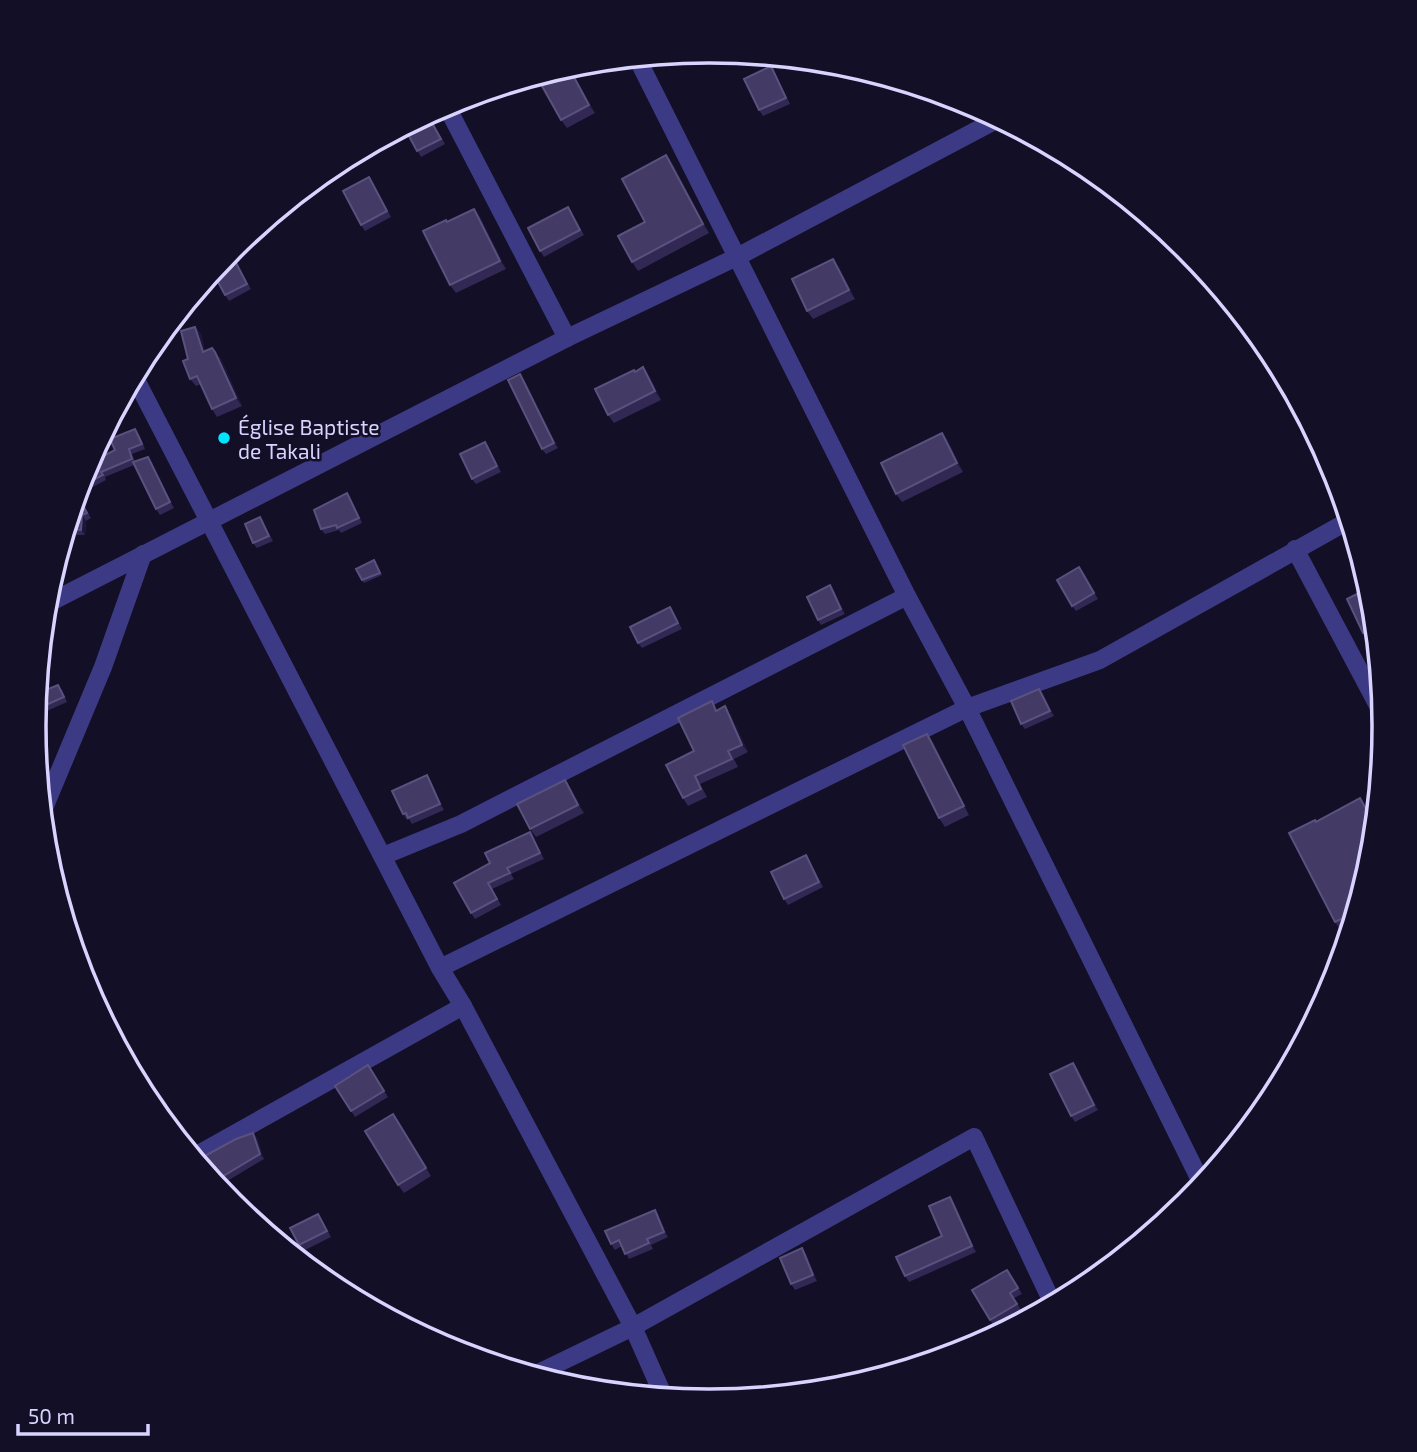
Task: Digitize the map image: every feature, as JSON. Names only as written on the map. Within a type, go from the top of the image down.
[{"type":"street","points":[[641,67],[907,596],[967,708],[1197,1174]]},
{"type":"street","points":[[451,115],[567,338]]},
{"type":"street","points":[[58,598],[567,338],[738,256],[988,125]]},
{"type":"street","points":[[139,386],[440,968],[463,1006],[633,1326],[660,1387]]},
{"type":"street","points":[[440,968],[967,708],[1100,660],[1340,525]]},
{"type":"street","points":[[1295,549],[1370,691]]},
{"type":"street","points":[[49,795],[103,667],[143,554]]},
{"type":"street","points":[[383,856],[461,824],[907,596]]},
{"type":"street","points":[[201,1152],[463,1006]]},
{"type":"street","points":[[547,1368],[633,1326],[974,1137],[1049,1295]]},
{"type":"building","points":[[771,66],[786,98],[759,110],[744,79]]},
{"type":"building","points":[[574,77],[589,105],[561,120],[541,85]]},
{"type":"building","points":[[432,123],[441,139],[417,151],[408,135]]},
{"type":"building","points":[[666,155],[703,224],[632,262],[618,236],[645,222],[622,179]]},
{"type":"building","points":[[369,177],[387,211],[361,225],[343,191]]},
{"type":"building","points":[[568,207],[580,230],[540,251],[528,228]]},
{"type":"building","points":[[474,209],[500,261],[450,285],[423,231]]},
{"type":"building","points":[[833,259],[849,290],[807,311],[792,279]]},
{"type":"building","points":[[236,262],[247,284],[225,295],[217,281]]},
{"type":"building","points":[[195,327],[203,352],[212,348],[215,352],[236,398],[212,409],[197,376],[190,379],[183,361],[188,359],[181,331]]},
{"type":"building","points":[[643,367],[655,391],[608,415],[595,389]]},
{"type":"building","points":[[520,374],[554,443],[542,449],[508,380]]},
{"type":"building","points":[[135,429],[142,444],[129,449],[132,459],[101,472],[103,475],[93,480],[103,456],[115,450],[112,438]]},
{"type":"building","points":[[942,433],[957,463],[896,494],[881,463]]},
{"type":"building","points":[[485,442],[497,466],[472,479],[460,454]]},
{"type":"building","points":[[148,457],[170,502],[156,509],[133,462]]},
{"type":"building","points":[[347,493],[359,518],[337,528],[336,525],[321,529],[314,510]]},
{"type":"building","points":[[83,506],[87,513],[82,515],[81,530],[76,530]]},
{"type":"building","points":[[260,517],[269,536],[253,543],[245,524]]},
{"type":"building","points":[[374,560],[380,573],[362,580],[356,569]]},
{"type":"building","points":[[1079,567],[1094,593],[1072,606],[1057,580]]},
{"type":"building","points":[[830,585],[841,609],[818,620],[807,597]]},
{"type":"building","points":[[1358,593],[1365,632],[1363,633],[1347,599]]},
{"type":"building","points":[[670,607],[678,623],[638,643],[630,627]]},
{"type":"building","points":[[58,685],[64,697],[46,705],[47,690]]},
{"type":"building","points":[[1039,689],[1050,711],[1021,724],[1011,701]]},
{"type":"building","points":[[712,701],[716,711],[725,706],[742,745],[728,751],[732,759],[695,776],[701,789],[683,798],[666,765],[694,751],[678,718]]},
{"type":"building","points":[[927,734],[964,806],[939,818],[903,745]]},
{"type":"building","points":[[427,775],[440,804],[408,818],[406,813],[403,814],[392,791]]},
{"type":"building","points":[[565,780],[578,805],[530,829],[517,804]]},
{"type":"building","points":[[1360,798],[1366,810],[1349,898],[1343,918],[1335,922],[1289,833],[1315,820],[1316,822]]},
{"type":"building","points":[[530,832],[540,853],[507,868],[510,873],[488,883],[497,899],[471,913],[454,883],[490,863],[485,853]]},
{"type":"building","points":[[806,855],[819,882],[784,899],[771,872]]},
{"type":"building","points":[[1073,1063],[1094,1105],[1071,1116],[1050,1074]]},
{"type":"building","points":[[368,1065],[384,1091],[351,1111],[335,1086]]},
{"type":"building","points":[[393,1114],[426,1168],[398,1185],[365,1131]]},
{"type":"building","points":[[253,1133],[260,1154],[223,1176],[204,1156]]},
{"type":"building","points":[[950,1197],[972,1246],[905,1276],[896,1257],[942,1236],[929,1206]]},
{"type":"building","points":[[655,1210],[664,1232],[647,1239],[649,1243],[625,1254],[619,1240],[611,1244],[605,1231]]},
{"type":"building","points":[[318,1214],[327,1231],[299,1245],[290,1228]]},
{"type":"building","points":[[802,1248],[813,1275],[791,1284],[780,1258]]},
{"type":"building","points":[[1007,1270],[1018,1288],[1010,1293],[1017,1304],[990,1320],[972,1290]]},
{"type":"place","name":"Église Baptiste de Takali","points":[[224,438]]}]
